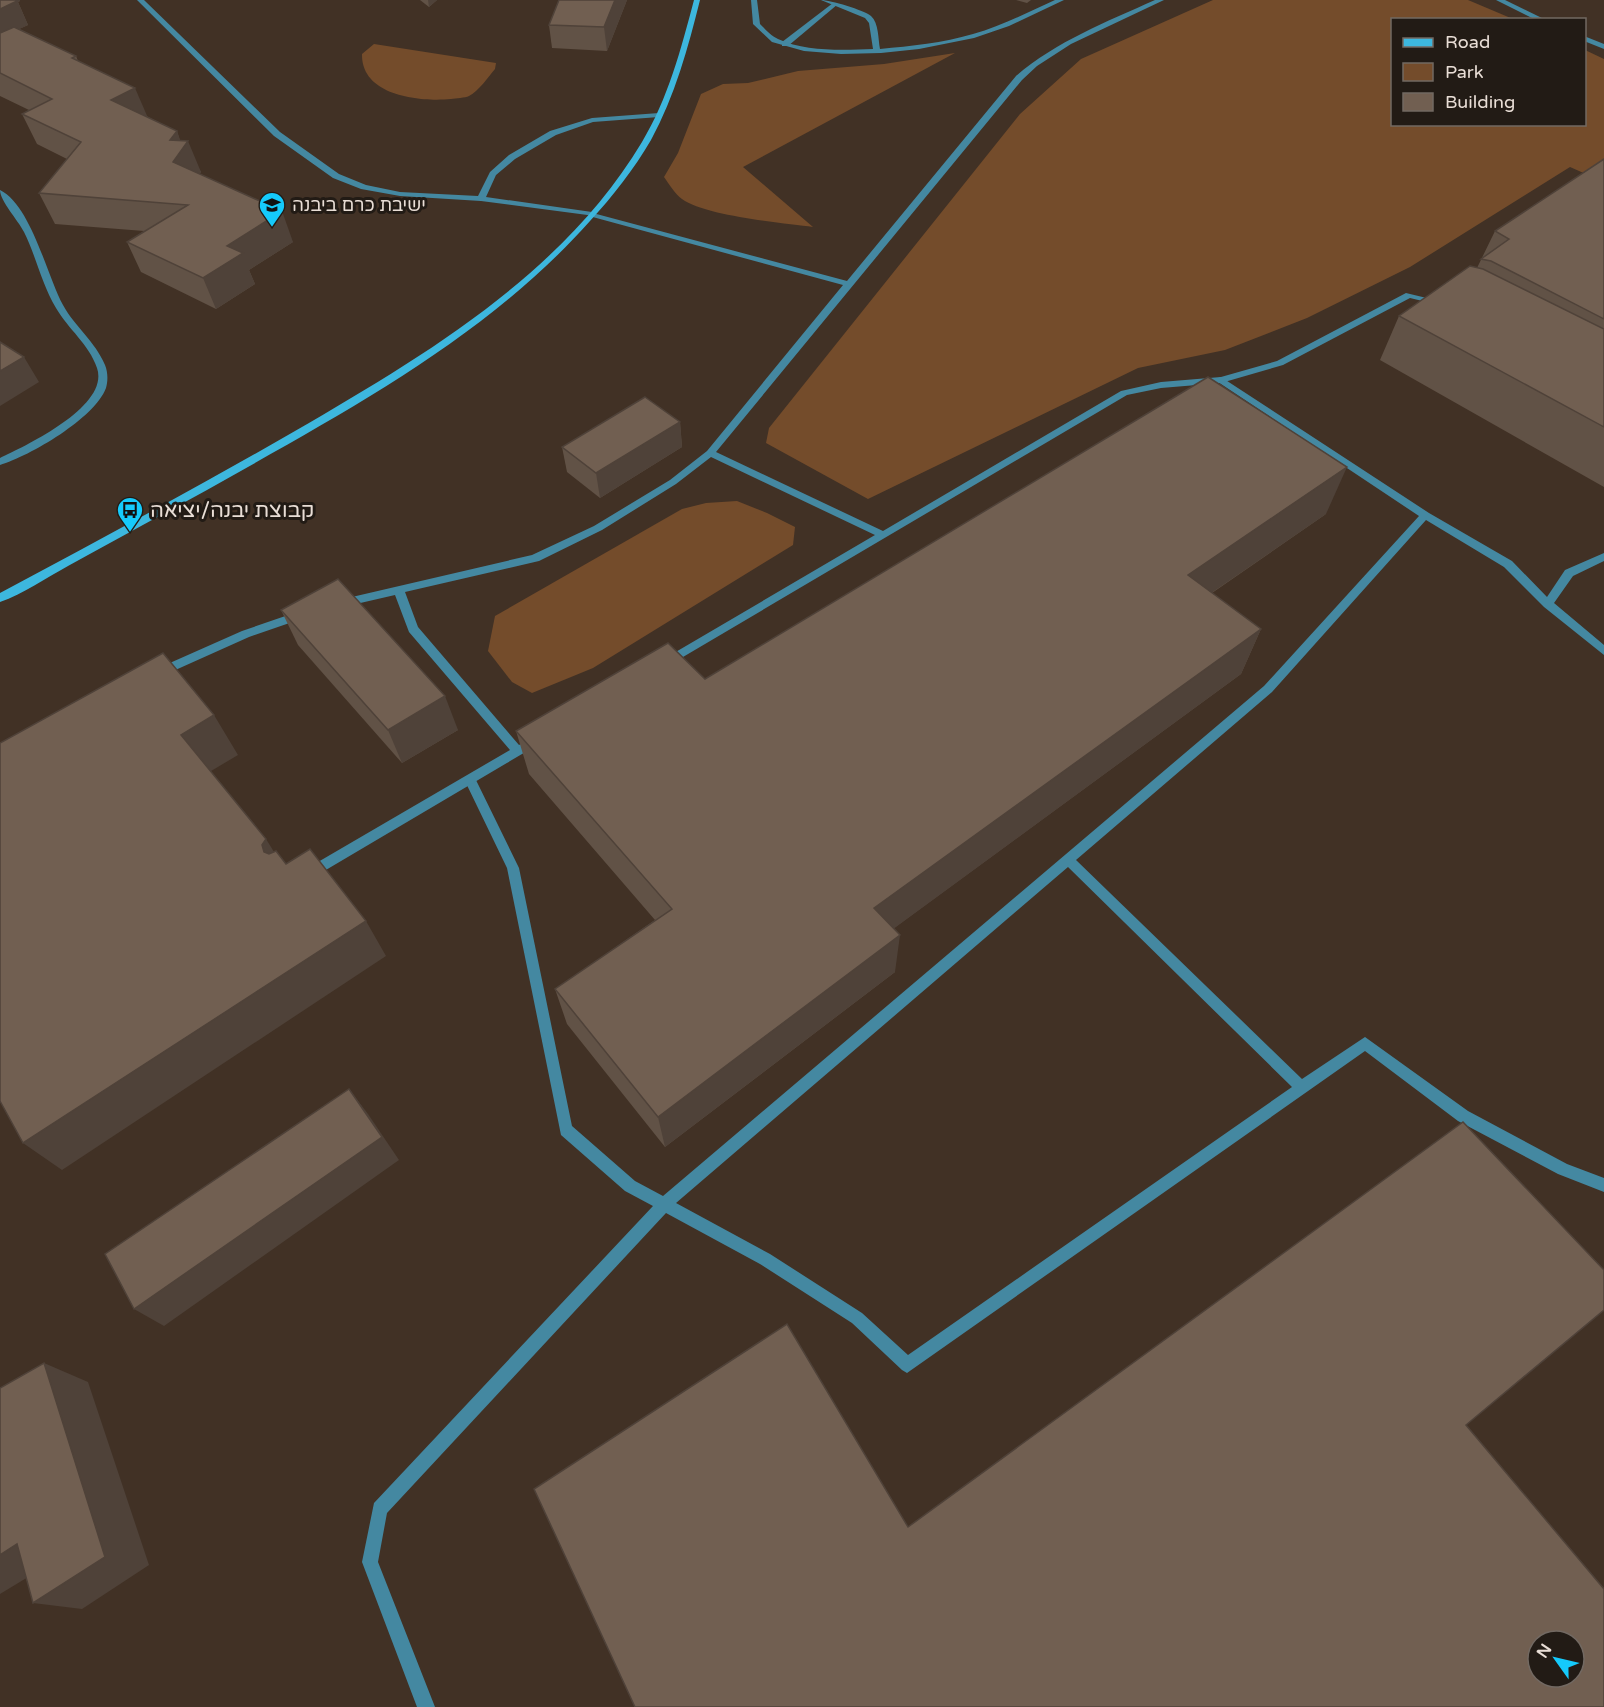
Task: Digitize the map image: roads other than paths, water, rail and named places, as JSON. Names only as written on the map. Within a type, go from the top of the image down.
[{"type":"street","points":[[140,0],[277,134],[336,176],[364,187],[400,194],[481,199],[592,214],[848,284]]},
{"type":"street","points":[[0,598],[185,498],[406,368],[465,329],[503,299],[592,214],[635,159],[660,115],[697,0]]},
{"type":"street","points":[[754,0],[753,17],[757,28],[767,36],[785,44],[836,53],[945,44],[1001,27],[1061,0]]},
{"type":"street","points":[[824,0],[868,17],[872,23],[877,51]]},
{"type":"street","points":[[329,607],[535,558],[598,528],[673,482],[710,453],[1007,91],[1035,63],[1059,48],[1161,0]]},
{"type":"street","points":[[1498,0],[1538,18]]},
{"type":"street","points":[[785,44],[835,4]]},
{"type":"street","points":[[1586,39],[1604,47]]},
{"type":"street","points":[[481,199],[493,174],[512,157],[553,133],[592,120],[660,115]]},
{"type":"street","points":[[0,192],[23,219],[60,310],[89,344],[103,374],[98,398],[48,438],[0,462]]},
{"type":"street","points":[[660,667],[1124,393],[1161,385],[1221,380],[1280,363],[1409,296],[1443,304]]},
{"type":"street","points":[[1221,380],[1425,515],[1508,564],[1548,604],[1604,651]]},
{"type":"street","points":[[710,453],[883,535]]},
{"type":"street","points":[[426,1707],[370,1562],[380,1509],[664,1205],[1268,689],[1425,515]]},
{"type":"street","points":[[1548,604],[1569,573],[1604,557]]},
{"type":"street","points":[[399,591],[413,629],[517,751]]},
{"type":"street","points":[[146,679],[230,639],[262,626],[307,613]]},
{"type":"street","points":[[303,877],[548,733]]},
{"type":"street","points":[[470,779],[513,868],[566,1130],[630,1186],[765,1259],[857,1318],[907,1365],[1365,1043],[1463,1116],[1563,1169],[1604,1185]]},
{"type":"street","points":[[1068,860],[1301,1087]]},
{"type":"place","name":"ישיבת כרם ביבנה","points":[[272,228]]},
{"type":"place","name":"קבוצת יבנה/יציאה","points":[[130,533]]}]
